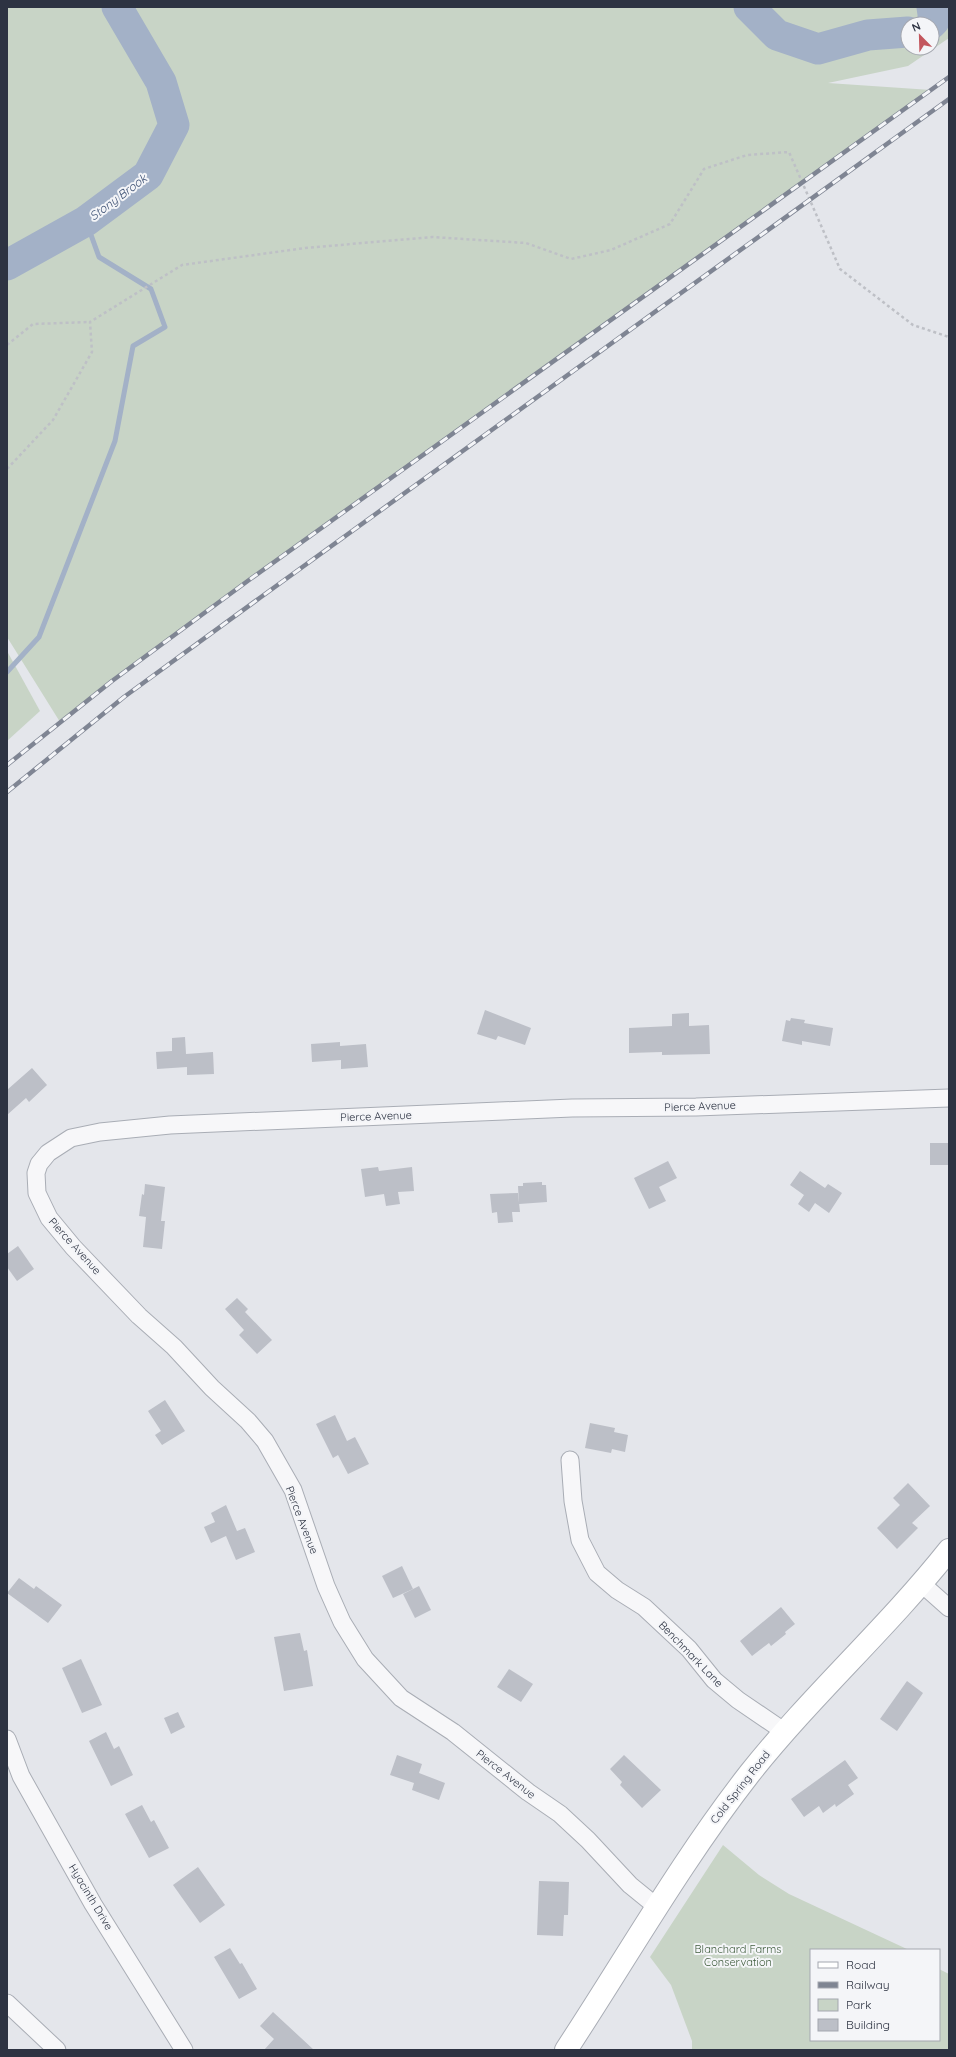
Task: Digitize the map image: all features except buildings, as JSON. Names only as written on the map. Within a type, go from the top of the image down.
[{"type":"street","name":"Pierce Avenue","points":[[657,1907],[630,1885],[588,1840],[560,1814],[528,1792],[453,1732],[401,1698],[365,1659],[342,1622],[326,1586],[293,1490],[265,1441],[248,1421],[212,1388],[174,1347],[139,1316],[115,1289],[73,1247],[49,1218],[37,1193],[36,1173],[39,1164],[48,1154],[72,1138],[100,1132],[170,1125],[572,1108],[696,1107],[949,1098]]},
{"type":"street","name":"Benchmark Lane","points":[[570,1460],[573,1501],[580,1540],[597,1573],[617,1590],[644,1607],[689,1649],[714,1680],[738,1700],[785,1732]]},
{"type":"street","name":"Cold Spring Road","points":[[566,2050],[703,1835],[751,1772],[785,1732],[922,1584],[949,1550]]},
{"type":"street","points":[[922,1584],[949,1608]]},
{"type":"street","name":"Hyacinth Drive","points":[[7,1740],[21,1776],[93,1904],[184,2050]]},
{"type":"street","points":[[7,2003],[57,2050]]},
{"type":"path","points":[[7,345],[33,324],[90,322],[182,264],[305,248],[432,237],[526,243],[571,259],[611,250],[670,224],[704,169],[747,155],[789,152],[840,269],[913,325],[949,336]]},
{"type":"path","points":[[7,470],[53,420],[92,352],[90,322]]},
{"type":"green space","points":[[7,7],[949,7],[949,38],[940,44],[940,16],[900,16],[900,56],[923,56],[908,66],[828,83],[931,90],[112,681],[60,722],[7,637]]},
{"type":"green space","points":[[7,651],[40,711],[7,741]]},
{"type":"green space","name":"Blanchard Farms Conservation","points":[[723,1845],[759,1875],[789,1894],[907,1949],[810,1949],[810,2041],[940,2041],[940,1970],[949,1974],[949,2050],[692,2050],[692,2041],[671,1985],[650,1957]]},
{"type":"waterway","name":"Stony Brook","points":[[7,265],[86,221],[148,175],[174,125],[161,82],[117,7]]},
{"type":"waterway","name":"Stony Brook","points":[[749,7],[777,35],[818,49],[868,35],[900,33]]},
{"type":"waterway","name":"Stony Brook","points":[[932,7],[933,16]]},
{"type":"waterway","points":[[7,672],[39,637],[115,441],[133,346],[165,327],[151,289],[99,257],[86,221]]},
{"type":"railway","points":[[7,765],[112,681],[249,580],[949,77]]},
{"type":"railway","points":[[7,792],[124,697],[949,99]]}]
